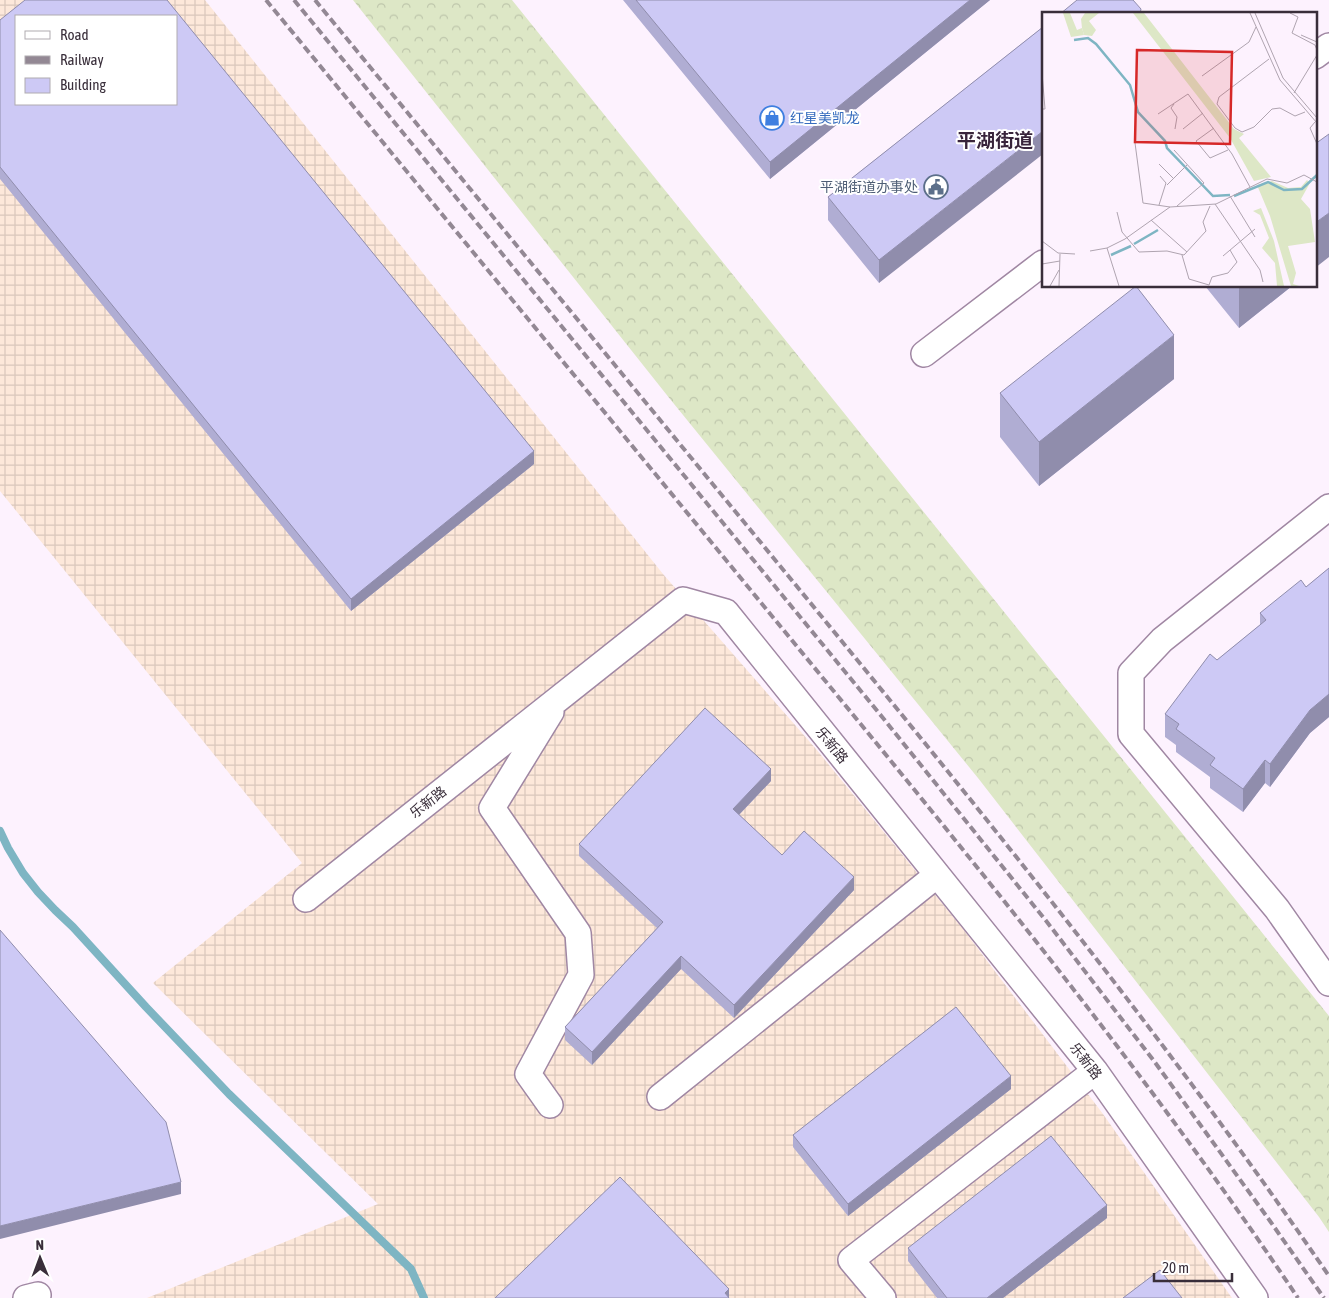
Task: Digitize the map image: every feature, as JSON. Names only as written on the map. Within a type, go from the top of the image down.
[{"type":"street","points":[[1316,55],[1329,46]]},
{"type":"street","points":[[924,354],[1042,264]]},
{"type":"street","points":[[1329,507],[1162,640],[1132,673],[1131,734],[1277,909],[1329,983]]},
{"type":"street","name":"乐新路","points":[[306,899],[683,600],[726,612],[1095,1071],[1255,1298]]},
{"type":"street","points":[[550,1105],[528,1074],[581,975],[578,933],[492,808],[560,697]]},
{"type":"street","points":[[660,1097],[937,875]]},
{"type":"street","points":[[883,1298],[851,1260],[1095,1071]]},
{"type":"shaded area","points":[[0,0],[205,0],[663,574],[816,749],[963,929],[1103,1114],[1232,1298],[147,1298],[378,1204],[153,983],[302,863],[0,491]]},
{"type":"green space","points":[[353,0],[512,0],[1329,1016],[1329,1232],[978,778],[670,399]]},
{"type":"building","points":[[25,0],[167,0],[534,451],[351,599],[0,167],[0,20]]},
{"type":"building","points":[[636,0],[970,0],[770,162]]},
{"type":"building","points":[[1077,0],[1133,0],[1141,9],[1140,12],[1062,12]]},
{"type":"building","name":"平湖街道办事处","points":[[1042,28],[1042,132],[879,260],[828,197]]},
{"type":"building","points":[[1329,134],[1329,213],[1316,222],[1316,143]]},
{"type":"building","points":[[1133,288],[1138,288],[1174,335],[1039,442],[1000,393]]},
{"type":"building","points":[[1329,568],[1329,694],[1310,710],[1270,764],[1265,760],[1243,789],[1210,765],[1215,758],[1176,729],[1179,724],[1165,714],[1210,654],[1217,660],[1266,620],[1260,613],[1301,580],[1306,587]]},
{"type":"building","points":[[705,708],[771,769],[733,809],[782,855],[804,831],[854,877],[734,1005],[681,956],[592,1052],[565,1027],[663,922],[579,844]]},
{"type":"building","points":[[0,930],[166,1122],[181,1182],[0,1226]]},
{"type":"building","points":[[956,1007],[1011,1076],[848,1204],[793,1135]]},
{"type":"building","points":[[1051,1136],[1107,1205],[987,1298],[947,1298],[908,1248]]},
{"type":"building","points":[[620,1177],[729,1289],[725,1293],[729,1298],[495,1298]]},
{"type":"building","points":[[1160,1270],[1182,1298],[1123,1298]]},
{"type":"waterway","points":[[0,831],[23,873],[38,892],[229,1094],[411,1269],[424,1298]]},
{"type":"railway","points":[[266,0],[987,880],[1116,1044],[1239,1212],[1298,1298]]},
{"type":"railway","points":[[294,0],[883,718],[1047,922],[1154,1061],[1324,1298]]},
{"type":"railway","points":[[315,0],[1004,841],[1203,1099],[1329,1276]]},
{"type":"place","name":"红星美凯龙","points":[[772,118]]},
{"type":"place","name":"平湖街道办事处","points":[[936,187]]},
{"type":"district","name":"平湖街道","points":[[995,140]]}]
